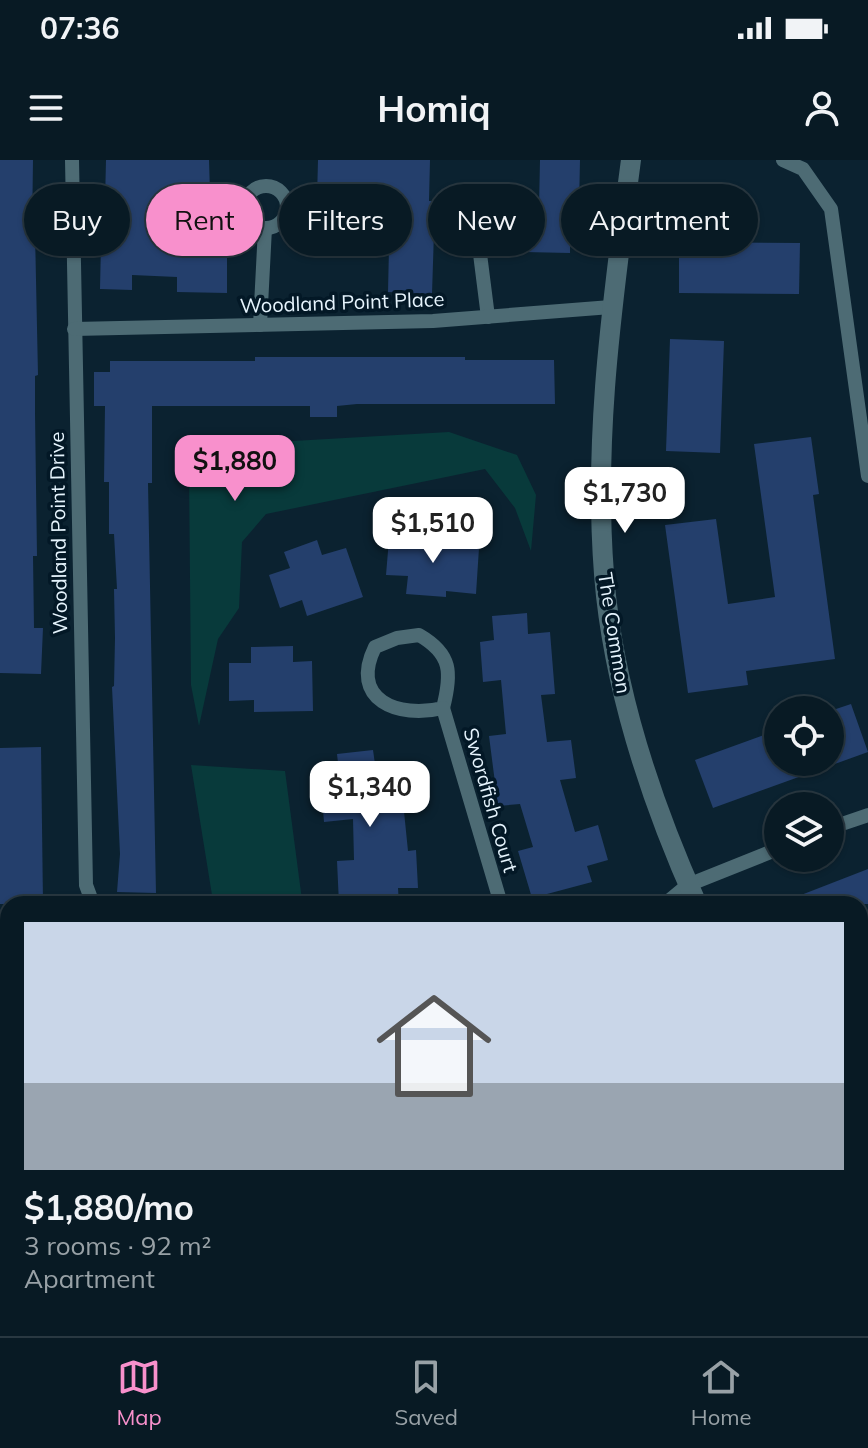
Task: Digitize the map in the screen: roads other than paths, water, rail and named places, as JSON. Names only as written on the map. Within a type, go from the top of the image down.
[{"type":"street","name":"The Common","points":[[631,160],[611,307],[604,399],[601,515],[606,597],[628,716],[650,788],[692,895]]},
{"type":"lane","name":"Woodland Point Drive","points":[[72,160],[86,885],[90,896]]},
{"type":"lane","points":[[783,160],[803,169],[831,209],[868,476]]},
{"type":"lane","points":[[260,325],[265,228]]},
{"type":"lane","points":[[480,256],[488,317]]},
{"type":"lane","name":"Woodland Point Place","points":[[74,329],[433,321],[611,307]]},
{"type":"lane","points":[[419,635],[436,645],[449,675],[443,708],[427,712],[384,704],[373,694],[367,680],[367,663],[375,647],[397,638],[419,635]]},
{"type":"lane","name":"Swordfish Court","points":[[443,708],[499,896]]},
{"type":"lane","points":[[844,823],[868,815]]},
{"type":"lane","points":[[692,895],[764,856]]}]
